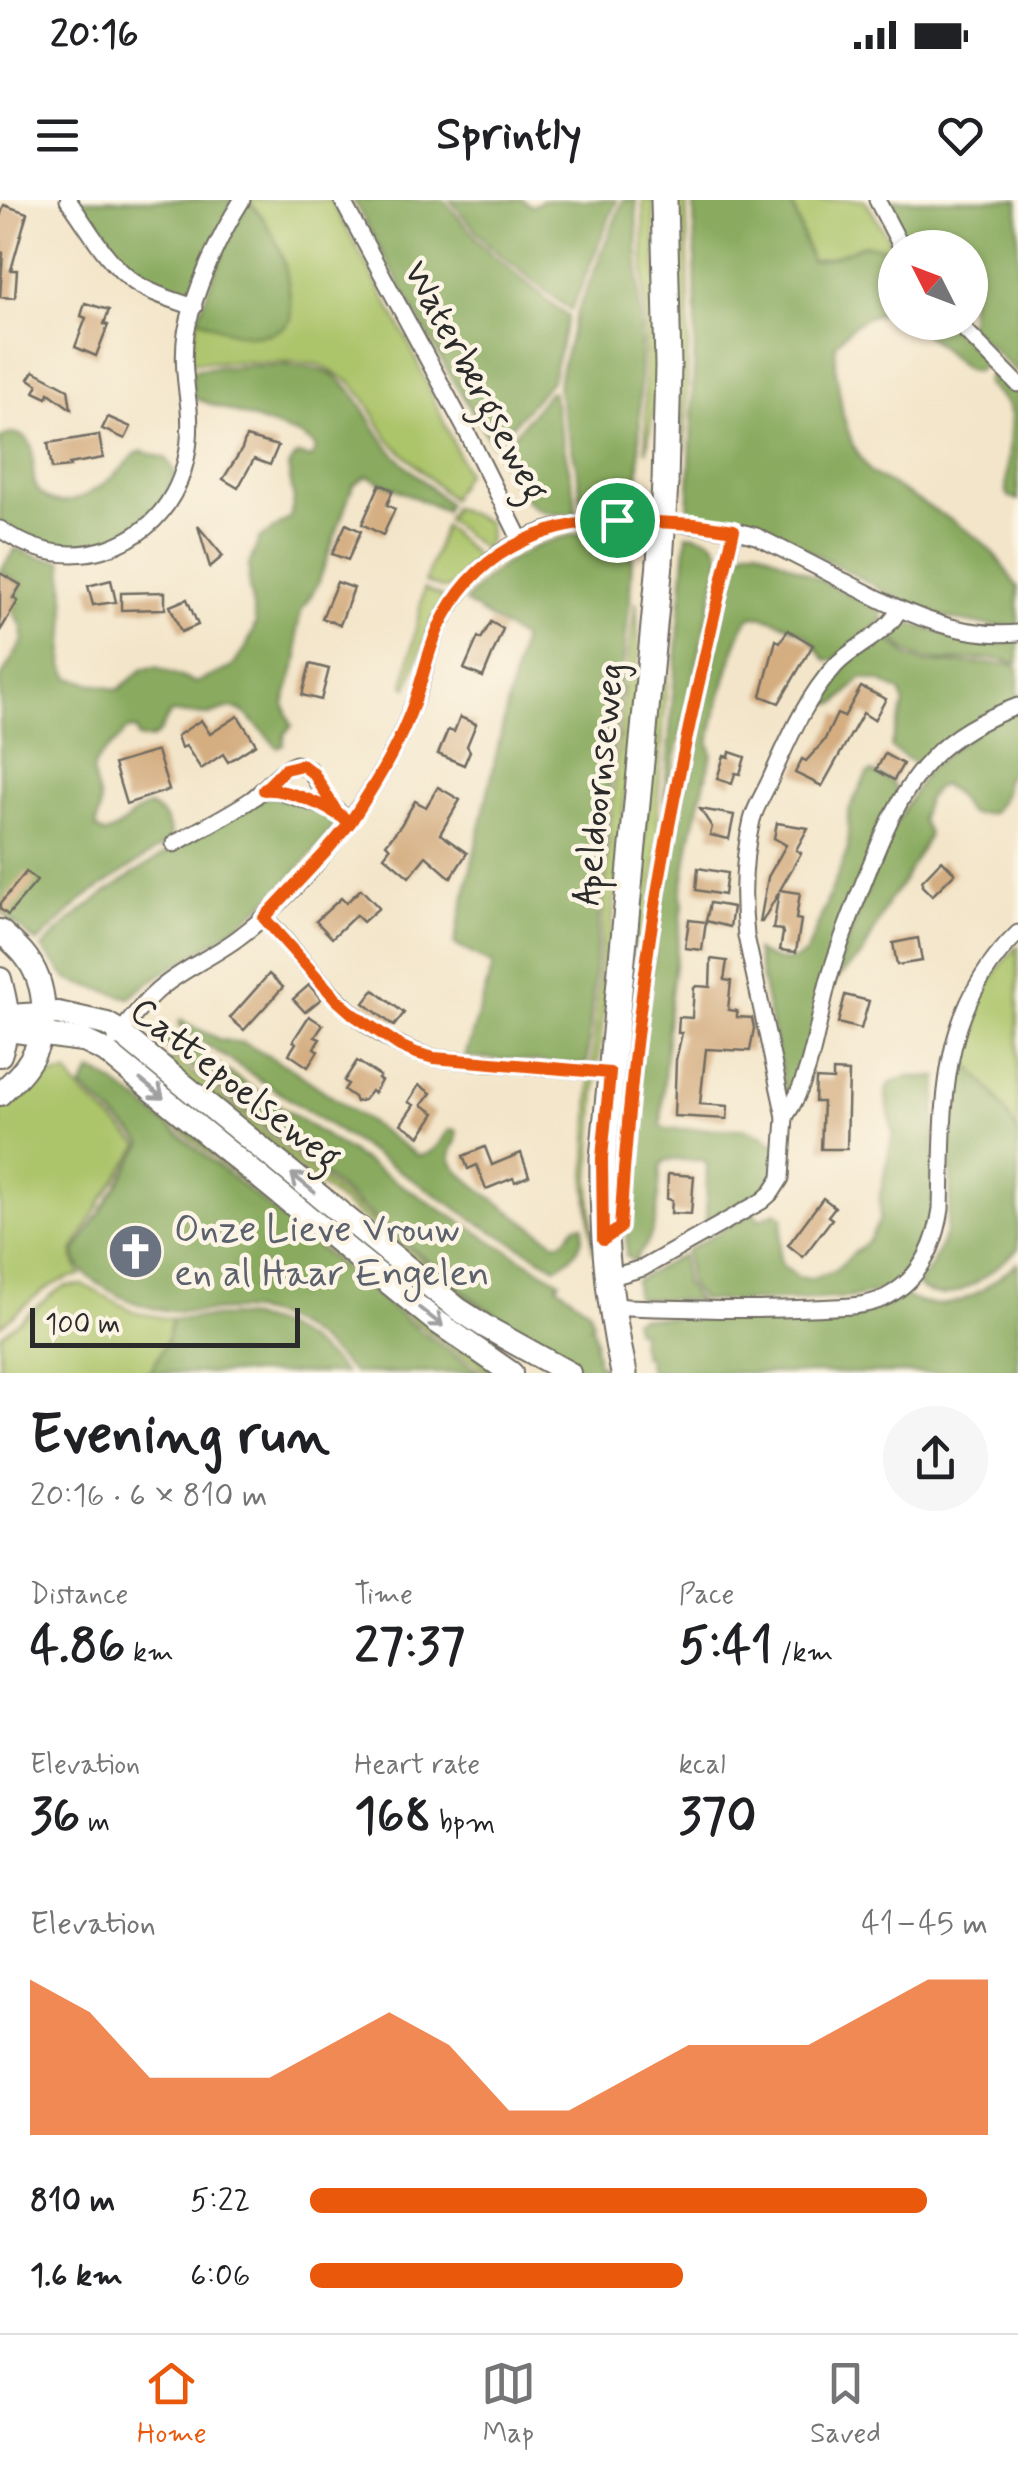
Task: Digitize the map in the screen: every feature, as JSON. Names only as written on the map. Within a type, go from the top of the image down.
[{"type":"main road","name":"Apeldoornseweg","points":[[624,1373],[611,1304],[612,1234],[602,1158],[660,563],[668,366],[664,200]]},
{"type":"street","points":[[68,200],[112,260],[134,282],[194,307]]},
{"type":"street","points":[[0,529],[19,542],[53,554],[85,553],[108,548],[137,534],[166,508],[183,476],[187,451],[189,423],[183,365],[186,332],[211,259],[242,200]]},
{"type":"street","name":"Waterbergseweg","points":[[342,200],[521,541]]},
{"type":"street","points":[[877,200],[893,230]]},
{"type":"street","points":[[974,340],[1018,384]]},
{"type":"street","points":[[105,1050],[160,988],[264,918],[350,823],[397,744],[439,627],[449,610],[489,560],[521,541],[561,526],[598,520],[694,524],[734,530],[756,536],[898,609],[933,622],[972,632],[1018,633]]},
{"type":"street","name":"Apeldoornseweg","points":[[612,1234],[652,920],[678,780],[734,530]]},
{"type":"street","points":[[611,1304],[643,1268],[741,1214],[772,1192],[781,1178],[785,1117],[745,922],[744,891],[752,822],[808,701],[836,665],[892,621],[898,609]]},
{"type":"street","points":[[785,1117],[806,1073],[828,982],[850,915],[905,795],[923,767],[942,748],[999,712],[1018,706]]},
{"type":"street","points":[[174,844],[264,790],[290,766],[302,765],[314,774],[336,811],[350,823]]},
{"type":"street","points":[[300,798],[314,774]]},
{"type":"street","points":[[264,790],[272,789],[336,811]]},
{"type":"street","points":[[264,918],[337,1000],[400,1046],[434,1058],[610,1073]]},
{"type":"street","points":[[0,931],[30,963],[40,991],[43,1024],[28,1064],[0,1094]]},
{"type":"street","points":[[611,1304],[734,1310],[825,1307],[876,1302],[902,1287],[928,1255],[938,1226],[944,1092],[961,1017],[988,968],[1018,933]]},
{"type":"street","points":[[0,979],[8,1023],[0,1055]]},
{"type":"street","name":"Cattepoelseweg","points":[[8,1023],[43,1024],[75,1016],[108,1024],[458,1309],[569,1373]]},
{"type":"street","name":"Cattepoelseweg","points":[[43,1024],[105,1050],[433,1319],[511,1373]]},
{"type":"green space","points":[[74,200],[234,200],[193,288],[176,293],[159,290],[125,265]]},
{"type":"green space","points":[[250,200],[331,200],[407,339],[466,472],[451,499],[388,439],[350,382],[320,365],[191,362],[198,318],[246,335],[270,332],[291,319],[289,291],[263,217]]},
{"type":"green space","points":[[353,200],[444,200],[486,249],[568,317],[552,380],[495,445],[451,377]]},
{"type":"green space","points":[[450,200],[522,200],[532,206],[543,200],[617,200],[571,311],[489,246]]},
{"type":"green space","points":[[623,200],[636,200],[641,343],[639,469],[634,512],[583,513],[577,469],[558,392],[559,378],[575,318]]},
{"type":"green space","points":[[643,200],[653,200],[656,256],[656,400],[646,452]]},
{"type":"green space","points":[[676,200],[686,200],[687,231],[684,451],[679,399]]},
{"type":"green space","points":[[694,200],[791,200],[811,261],[864,245],[878,247],[878,314],[854,326],[835,345],[843,415],[853,446],[870,472],[953,521],[996,556],[1018,588],[1018,626],[978,624],[939,616],[888,594],[775,534],[746,523],[688,516],[696,317]]},
{"type":"green space","points":[[791,200],[865,200],[883,230],[878,230],[878,247],[864,245],[811,261]]},
{"type":"green space","points":[[884,200],[1018,200],[1018,374],[983,340],[988,340],[988,230],[900,230]]},
{"type":"green space","points":[[249,202],[277,242],[290,302],[291,319],[282,328],[259,335],[233,332],[198,318],[226,244]]},
{"type":"green space","points":[[932,340],[965,340],[986,362],[977,371],[966,369]]},
{"type":"green space","points":[[298,366],[335,377],[354,395],[392,451],[448,504],[445,511],[367,476],[353,485],[318,584],[301,611],[298,657],[284,704],[292,726],[285,733],[283,745],[278,748],[247,715],[230,708],[209,715],[171,713],[152,738],[138,738],[136,729],[126,730],[95,764],[100,807],[96,828],[105,834],[112,832],[149,806],[165,819],[171,840],[83,899],[37,943],[0,911],[0,679],[23,641],[22,627],[13,611],[18,601],[14,598],[22,584],[0,571],[16,548],[37,557],[63,561],[63,665],[70,678],[118,690],[143,669],[156,667],[196,683],[231,668],[246,648],[256,623],[249,565],[259,539],[290,518],[294,500],[288,467],[297,455],[311,458],[316,450],[302,436],[194,398],[191,370]]},
{"type":"green space","points":[[995,371],[1018,394],[1018,500],[1006,491],[1011,415],[1007,404],[987,384],[987,378]]},
{"type":"green space","points":[[552,391],[576,513],[559,514],[535,507],[519,491],[498,454]]},
{"type":"green space","points":[[12,433],[29,441],[38,490],[61,502],[90,493],[142,451],[167,459],[176,473],[156,509],[125,533],[77,547],[43,544],[0,522],[0,438]]},
{"type":"green space","points":[[453,507],[488,522],[489,538],[484,550],[447,520]]},
{"type":"green space","points":[[444,526],[478,558],[451,588],[444,589],[425,582]]},
{"type":"green space","points":[[604,530],[633,531],[630,601],[612,761],[587,1065],[465,1057],[493,965],[454,944],[522,639],[465,602],[493,572],[527,551],[564,537]]},
{"type":"green space","points":[[687,534],[709,539],[717,546],[721,558],[665,802],[664,800]]},
{"type":"green space","points":[[750,548],[758,548],[881,611],[883,621],[828,661],[807,636],[770,619],[751,617],[739,636],[709,742],[712,754],[691,835],[681,896],[661,1126],[745,1129],[762,1135],[779,1148],[779,1163],[771,1187],[706,1228],[707,1164],[702,1160],[666,1160],[661,1165],[654,1226],[636,1257],[637,1265],[626,1256],[630,1168],[648,993],[695,733],[733,561]]},
{"type":"green space","points":[[424,589],[443,600],[427,629],[408,688],[404,685]]},
{"type":"green space","points":[[673,598],[658,799],[659,840],[617,1185],[613,1184],[615,1153],[661,657]]},
{"type":"green space","points":[[636,602],[639,652],[598,1067],[592,1066],[605,892]]},
{"type":"green space","points":[[910,623],[963,638],[1018,640],[1018,664],[993,659],[922,658],[908,652],[886,632]]},
{"type":"green space","points":[[883,634],[910,658],[926,663],[1011,664],[1018,668],[1018,702],[920,763],[914,763],[892,749],[891,744],[904,705],[900,692],[862,678],[837,703],[829,704],[818,697],[840,668]]},
{"type":"green space","points":[[1018,710],[1018,763],[1005,780],[1000,802],[991,813],[973,814],[950,790],[942,785],[937,787],[927,799],[921,819],[928,837],[889,900],[863,954],[832,984],[885,841],[927,770],[976,731]]},
{"type":"green space","points":[[872,772],[891,781],[900,797],[802,1071],[789,1096],[756,951],[782,961],[795,960],[807,952],[848,849],[848,812],[867,774]]},
{"type":"green space","points":[[273,796],[322,812],[332,820],[332,829],[286,882],[247,918],[130,998],[68,980],[42,948],[92,903],[147,865],[263,797]]},
{"type":"green space","points":[[1018,946],[1018,1133],[995,1095],[959,1054],[981,996]]},
{"type":"green space","points":[[180,1020],[221,1040],[244,1043],[292,1069],[418,1156],[433,1150],[449,1130],[456,1130],[450,1156],[456,1168],[556,1243],[563,1241],[576,1226],[583,1225],[577,1250],[556,1267],[482,1225],[179,1027]]},
{"type":"green space","points":[[165,1030],[410,1190],[560,1281],[557,1286],[588,1309],[598,1365],[603,1365],[603,1373],[588,1371],[553,1354],[469,1295],[160,1041]]},
{"type":"green space","points":[[959,1054],[995,1095],[1018,1133],[1018,1249],[971,1286],[943,1295],[929,1293],[917,1285],[931,1267],[946,1232],[953,1094]]},
{"type":"green space","points":[[173,1058],[490,1315],[490,1317],[168,1065]]},
{"type":"green space","points":[[32,1071],[53,1076],[68,1073],[78,1089],[140,1145],[73,1251],[81,1275],[47,1288],[0,1326],[0,1102]]},
{"type":"green space","points":[[92,1071],[132,1096],[419,1330],[480,1373],[354,1373],[313,1338],[279,1318],[246,1311],[154,1309],[123,1298],[92,1280],[81,1268],[75,1252],[143,1144],[81,1087]]},
{"type":"green space","points":[[591,1074],[597,1075],[590,1182],[593,1252],[586,1182]]},
{"type":"green space","points":[[906,1077],[938,1077],[930,1225],[923,1247],[910,1266],[884,1288],[860,1296],[702,1300],[689,1284],[686,1251],[754,1212],[759,1220],[776,1212],[783,1217],[779,1255],[782,1265],[798,1277],[810,1279],[834,1271],[869,1240],[880,1219],[880,1196],[893,1133],[887,1088]]},
{"type":"green space","points":[[143,1095],[486,1364],[491,1373],[422,1327],[141,1098]]},
{"type":"green space","points":[[682,1255],[685,1284],[698,1301],[636,1298],[635,1281]]},
{"type":"green space","points":[[1018,1262],[1018,1373],[650,1373],[639,1338],[641,1331],[636,1331],[633,1320],[862,1314],[905,1296],[921,1303],[952,1303],[979,1291]]},
{"type":"green space","points":[[84,1285],[137,1313],[172,1319],[166,1343],[150,1373],[0,1373],[0,1335],[58,1290]]},
{"type":"green space","points":[[231,1316],[264,1321],[294,1333],[345,1373],[150,1373],[166,1343],[172,1319]]},
{"type":"building","points":[[4,205],[27,213],[11,270],[17,270],[15,298],[0,297],[0,217]]},
{"type":"building","points":[[85,303],[109,310],[104,324],[108,325],[96,356],[75,347],[86,318],[81,316]]},
{"type":"building","points":[[34,371],[68,389],[71,409],[49,393],[47,398],[34,392],[38,385],[29,379]]},
{"type":"building","points":[[108,417],[131,427],[125,439],[102,429]]},
{"type":"building","points":[[99,435],[103,458],[52,469],[48,443]]},
{"type":"building","points":[[246,437],[278,446],[270,465],[254,459],[238,488],[223,479]]},
{"type":"building","points":[[380,484],[393,490],[387,505],[395,509],[383,535],[362,524]]},
{"type":"building","points":[[346,524],[361,531],[348,560],[332,554]]},
{"type":"building","points":[[198,526],[223,556],[210,567]]},
{"type":"building","points":[[0,573],[21,585],[13,598],[18,601],[0,631]]},
{"type":"building","points":[[111,580],[116,602],[93,605],[88,586]]},
{"type":"building","points":[[337,582],[354,588],[340,625],[322,618]]},
{"type":"building","points":[[165,592],[165,609],[121,610],[121,593]]},
{"type":"building","points":[[187,599],[198,625],[181,632],[170,606]]},
{"type":"building","points":[[491,622],[503,629],[483,677],[464,669],[478,637],[481,639]]},
{"type":"building","points":[[788,630],[813,645],[779,703],[761,696],[776,640],[780,642]]},
{"type":"building","points":[[310,664],[329,669],[321,700],[302,695]]},
{"type":"building","points":[[861,687],[886,699],[874,720],[863,713],[822,786],[795,773],[802,759],[806,761],[824,741],[837,714],[844,717]]},
{"type":"building","points":[[238,716],[256,744],[228,762],[223,754],[201,769],[186,746],[181,748],[177,736],[201,720],[210,734]]},
{"type":"building","points":[[460,717],[476,724],[464,765],[438,754],[448,730],[454,732]]},
{"type":"building","points":[[157,751],[169,790],[126,804],[114,764]]},
{"type":"building","points":[[730,752],[745,757],[732,784],[717,779],[724,756],[729,757]]},
{"type":"building","points":[[885,754],[903,764],[894,780],[876,770]]},
{"type":"building","points":[[438,787],[460,800],[440,834],[467,853],[451,878],[426,856],[409,877],[384,856],[390,848],[386,844],[415,801],[426,807]]},
{"type":"building","points":[[700,809],[734,815],[729,839],[710,835],[712,827]]},
{"type":"building","points":[[777,823],[808,828],[796,850],[801,853],[780,890],[800,893],[796,952],[780,950],[782,930],[773,929],[779,892],[760,922],[768,877],[786,845],[774,838]]},
{"type":"building","points":[[942,860],[955,873],[932,896],[922,881]]},
{"type":"building","points":[[698,868],[727,873],[724,895],[696,890]]},
{"type":"building","points":[[26,872],[37,881],[8,915],[0,904]]},
{"type":"building","points":[[361,889],[379,908],[363,922],[356,915],[332,938],[316,921],[341,898],[346,903]]},
{"type":"building","points":[[710,903],[733,907],[730,927],[706,921]]},
{"type":"building","points":[[689,920],[706,922],[702,950],[685,948]]},
{"type":"building","points":[[918,938],[922,961],[897,965],[893,943]]},
{"type":"building","points":[[711,959],[727,961],[724,980],[731,981],[728,1010],[737,1011],[737,1017],[752,1018],[750,1051],[706,1049],[700,1104],[728,1106],[727,1119],[674,1116],[676,1060],[682,1033],[678,1033],[679,1017],[692,1018],[696,986],[710,987]]},
{"type":"building","points":[[269,974],[283,987],[244,1030],[230,1018]]},
{"type":"building","points":[[309,985],[321,999],[305,1012],[293,999]]},
{"type":"building","points":[[374,990],[404,1013],[394,1026],[364,1003]]},
{"type":"building","points":[[845,995],[869,1001],[861,1029],[838,1023]]},
{"type":"building","points":[[309,1016],[323,1025],[315,1037],[320,1039],[314,1048],[318,1051],[308,1067],[289,1054]]},
{"type":"building","points":[[357,1061],[380,1076],[381,1081],[374,1093],[371,1091],[364,1100],[356,1102],[344,1090],[348,1084],[344,1081]]},
{"type":"building","points":[[833,1071],[849,1072],[847,1149],[821,1149],[823,1102],[815,1102],[816,1079],[833,1080]]},
{"type":"building","points":[[419,1085],[431,1093],[422,1105],[435,1113],[420,1136],[401,1124],[414,1105],[408,1102]]},
{"type":"building","points":[[485,1147],[492,1165],[521,1153],[529,1176],[486,1189],[477,1165],[468,1169],[463,1156]]},
{"type":"building","points":[[668,1174],[694,1176],[691,1214],[671,1213]]},
{"type":"building","points":[[823,1198],[835,1207],[828,1216],[832,1219],[803,1257],[788,1245]]},
{"type":"building","name":"Onze Lieve Vrouw en al Haar Engelen","points":[[141,1231],[153,1240],[135,1266],[121,1256]]},
{"type":"place","name":"Onze Lieve Vrouw en al Haar Engelen","points":[[135,1252]]},
{"type":"route","points":[[617,520],[580,522],[543,532],[489,560],[474,576],[439,627],[397,744],[350,823],[336,811],[272,789],[264,790],[285,769],[302,765],[314,774],[336,811],[350,823],[264,918],[354,1015],[400,1046],[434,1058],[610,1073],[602,1158],[603,1240],[620,1228],[642,992],[665,844],[734,530],[617,520]]}]
